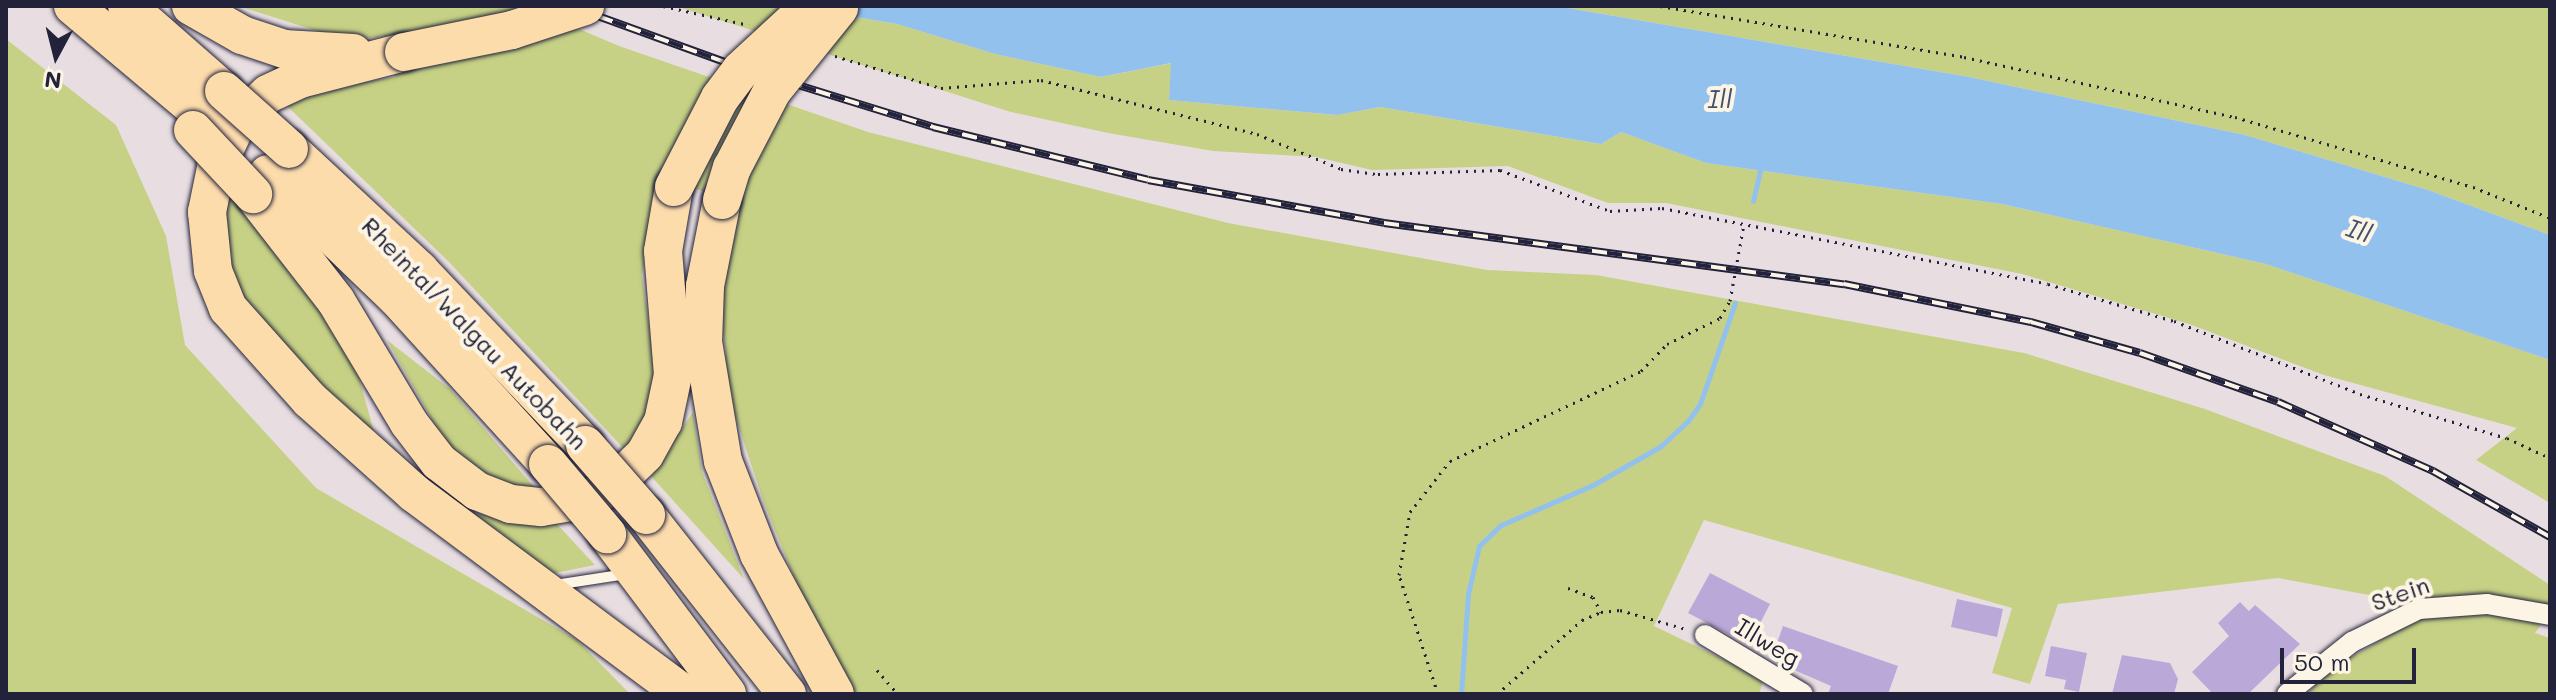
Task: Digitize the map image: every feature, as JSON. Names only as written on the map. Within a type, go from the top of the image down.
[{"type":"highway","name":"Rheintal/Walgau Autobahn","points":[[73,6],[207,113],[270,172],[397,298],[548,464],[607,534],[662,569],[787,694]]},
{"type":"highway","name":"Rheintal/Walgau Autobahn","points":[[127,6],[207,113]]},
{"type":"highway","points":[[191,6],[242,35],[284,49],[404,52]]},
{"type":"highway","points":[[585,6],[512,30],[404,52],[300,79],[268,94],[237,123],[216,168],[207,212],[213,271],[228,308],[310,400],[414,493],[684,694]]},
{"type":"highway","points":[[270,172],[336,301],[414,430],[439,462],[494,499],[541,507],[588,499],[611,487],[645,454],[663,422],[673,375],[663,251],[674,187],[720,98],[741,70],[810,6]]},
{"type":"highway","points":[[835,694],[759,554],[723,461],[703,342],[705,286],[722,200],[732,168],[772,91],[841,6]]},
{"type":"highway","name":"Rheintal/Walgau Autobahn","points":[[270,172],[419,270],[585,445],[646,515],[662,569],[727,694]]},
{"type":"street","name":"Stein","points":[[2287,694],[2352,642],[2419,609],[2487,604],[2550,615]]},
{"type":"street","name":"Illweg","points":[[1705,635],[1803,694]]},
{"type":"lane","points":[[541,587],[662,569]]},
{"type":"path","points":[[663,6],[751,26]]},
{"type":"path","points":[[1660,6],[1978,59],[2191,107],[2473,187],[2550,218]]},
{"type":"path","points":[[824,53],[941,88],[1041,80],[1257,134],[1341,169],[1378,174],[1500,170],[1610,211],[1662,208],[2105,300],[2174,321],[2360,394],[2507,438],[2550,458]]},
{"type":"path","points":[[1438,694],[1399,575],[1410,512],[1450,461],[1641,371],[1667,344],[1720,318],[1730,301],[1744,224]]},
{"type":"path","points":[[1568,588],[1593,597],[1601,612]]},
{"type":"path","points":[[1497,694],[1582,620],[1601,612],[1620,610],[1705,635]]},
{"type":"path","points":[[877,670],[898,694]]},
{"type":"green space","points":[[238,6],[525,6],[619,46],[868,132],[1228,223],[1487,270],[1596,275],[2024,353],[2205,409],[2385,476],[2550,585],[2550,612],[2535,633],[2550,638],[2550,694],[2307,694],[2335,666],[2414,622],[2401,601],[2278,578],[2058,604],[2030,684],[1992,673],[2012,608],[1704,520],[1654,626],[1764,679],[1759,694],[849,694],[830,666],[764,503],[723,379],[726,353],[718,297],[739,202],[657,177],[642,275],[655,370],[650,420],[627,452],[448,261],[285,104],[311,91],[395,77],[384,36],[349,41]]},
{"type":"green space","points":[[675,6],[790,6],[897,24],[995,54],[1101,77],[1172,63],[1169,100],[1336,115],[1380,107],[1601,144],[1621,132],[1706,163],[2002,204],[2266,264],[2550,360],[2550,503],[2476,460],[2517,428],[2324,375],[2189,324],[2022,274],[1666,203],[1608,203],[1508,166],[1372,170],[1316,157],[1213,151],[1108,133],[1011,112]]},
{"type":"green space","points":[[1556,6],[2550,6],[2550,235],[2428,190],[2245,135],[1969,77]]},
{"type":"green space","points":[[6,39],[116,125],[166,236],[185,345],[316,488],[577,640],[630,694],[6,694]]},
{"type":"green space","points":[[224,184],[351,349],[378,446],[258,327],[219,252]]},
{"type":"green space","points":[[387,340],[450,389],[534,487],[493,488],[443,439]]},
{"type":"green space","points":[[693,412],[702,472],[744,579],[651,476]]},
{"type":"green space","points":[[470,513],[555,522],[595,565],[550,574]]},
{"type":"water","name":"Ill","points":[[790,6],[1556,6],[1969,77],[2245,135],[2428,190],[2550,235],[2550,360],[2266,264],[2002,204],[1706,163],[1621,132],[1601,144],[1380,107],[1337,115],[1169,100],[1171,63],[1101,77],[995,54],[897,24]]},
{"type":"building","points":[[1710,573],[1770,604],[1749,645],[1688,613]]},
{"type":"building","points":[[1957,599],[2003,609],[1997,637],[1951,627]]},
{"type":"building","points":[[2240,602],[2249,611],[2255,605],[2300,644],[2248,694],[2213,694],[2192,672],[2229,636],[2218,623]]},
{"type":"building","points":[[1783,626],[1898,666],[1888,694],[1828,694],[1831,686],[1771,660]]},
{"type":"building","points":[[2051,646],[2087,653],[2079,692],[2064,689],[2066,680],[2045,676]]},
{"type":"building","points":[[2122,655],[2170,663],[2178,679],[2174,694],[2112,694]]},
{"type":"waterway","points":[[1753,201],[1761,167]]},
{"type":"waterway","points":[[1461,694],[1468,594],[1479,546],[1501,525],[1593,485],[1661,446],[1688,421],[1700,404],[1735,303]]},
{"type":"railway","points":[[570,6],[730,64],[933,127],[1148,180],[1384,223],[1844,284],[2031,322],[2140,353],[2278,402],[2433,471],[2550,537]]}]
